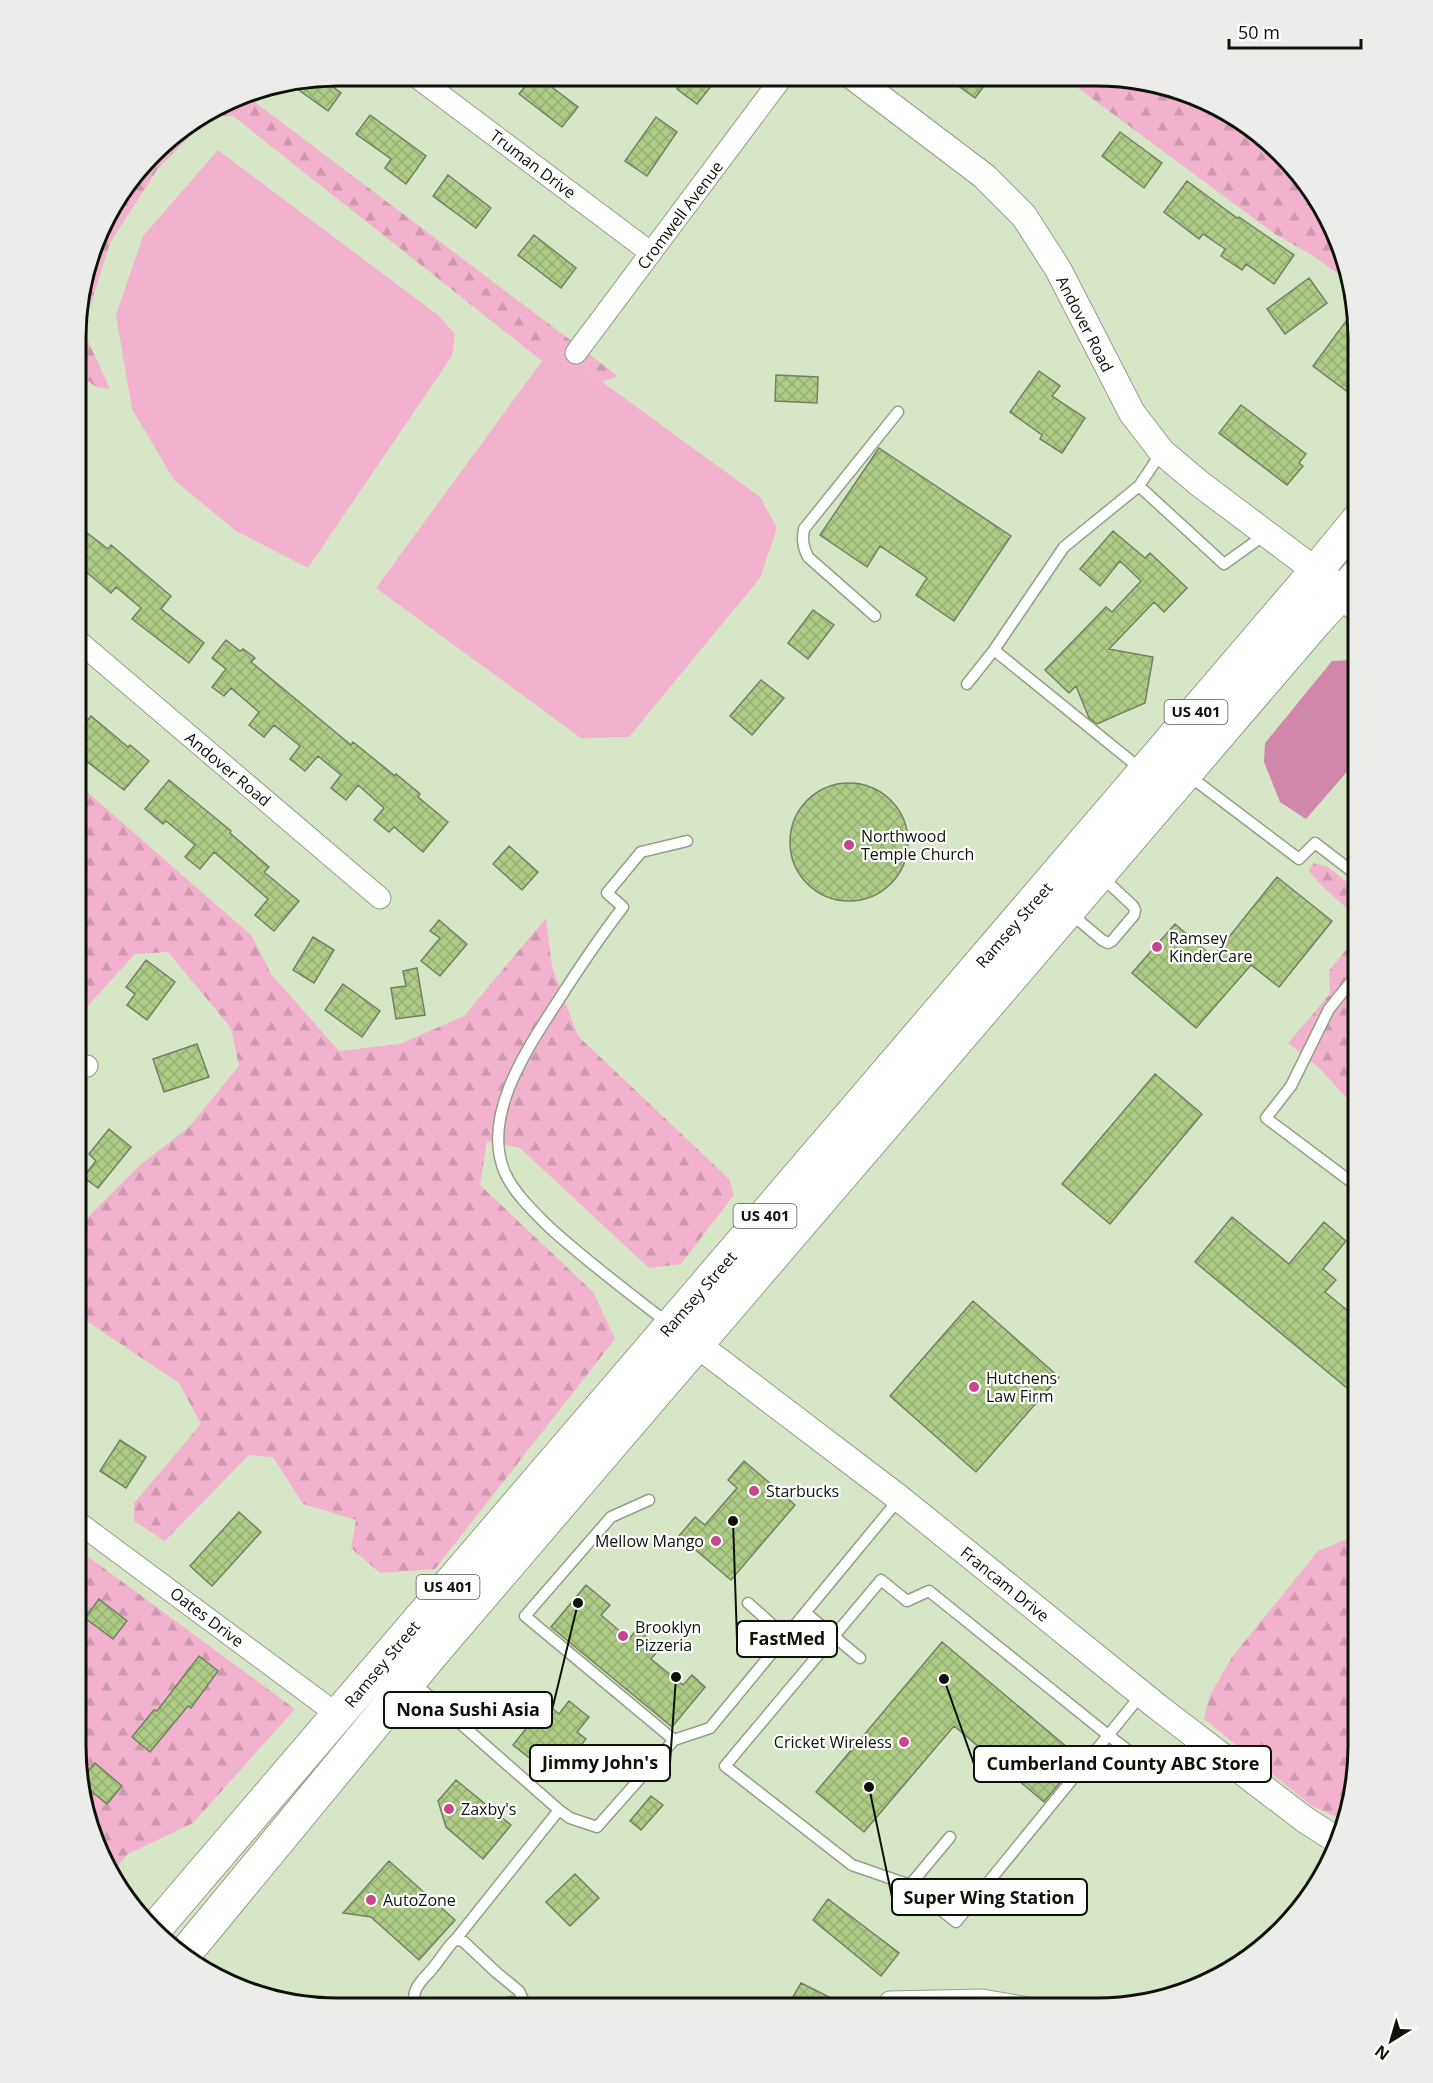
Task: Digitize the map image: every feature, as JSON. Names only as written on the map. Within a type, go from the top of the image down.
[{"type":"main road","name":"Ramsey Street","points":[[159,1924],[1348,532]]},
{"type":"main road","points":[[1316,571],[1348,590]]},
{"type":"main road","name":"Ramsey Street","points":[[189,1949],[411,1680],[1099,874],[1186,773],[1348,596]]},
{"type":"street","name":"Truman Drive","points":[[429,86],[651,253]]},
{"type":"street","name":"Cromwell Avenue","points":[[576,353],[776,86]]},
{"type":"street","name":"Andover Road","points":[[865,86],[984,176],[1024,216],[1058,269],[1132,413],[1162,452],[1200,484],[1316,571]]},
{"type":"street","name":"Andover Road","points":[[86,648],[380,898]]},
{"type":"street","name":"Francam Drive","points":[[671,1325],[899,1498],[1142,1694],[1304,1819],[1330,1836]]},
{"type":"street","name":"Oates Drive","points":[[86,1528],[338,1715]]},
{"type":"lane","points":[[875,616],[808,557],[802,537],[804,529],[898,412]]},
{"type":"lane","points":[[967,684],[994,650],[1064,547],[1139,486],[1162,452]]},
{"type":"lane","points":[[1139,486],[1224,564],[1266,534]]},
{"type":"lane","points":[[994,650],[1144,772]]},
{"type":"lane","points":[[1186,773],[1299,859],[1315,843],[1348,868]]},
{"type":"lane","points":[[671,1325],[583,1257],[533,1210],[505,1173],[498,1141],[505,1101],[518,1066],[570,982],[623,907],[607,893],[641,852],[687,841]]},
{"type":"lane","points":[[1068,911],[1102,940],[1108,943],[1113,941],[1134,915],[1135,910],[1099,874]]},
{"type":"lane","points":[[1348,985],[1329,1009],[1291,1086],[1266,1118],[1348,1180]]},
{"type":"lane","points":[[411,1680],[559,1810],[570,1818],[597,1827],[674,1740],[710,1728],[899,1498]]},
{"type":"lane","points":[[649,1500],[611,1516],[525,1617],[674,1740]]},
{"type":"lane","points":[[1135,1756],[1108,1735],[929,1592],[907,1601],[881,1580],[725,1766],[852,1865],[910,1885],[956,1922],[1108,1735],[1142,1694]]},
{"type":"lane","points":[[748,1603],[786,1637]]},
{"type":"lane","points":[[806,1613],[860,1658]]},
{"type":"lane","points":[[414,1998],[414,1993],[421,1981],[444,1951],[559,1810]]},
{"type":"lane","points":[[910,1885],[950,1836]]},
{"type":"lane","points":[[456,1938],[464,1942],[496,1973],[519,1991],[522,1998]]},
{"type":"green space","points":[[1075,86],[1112,86],[1160,94],[1192,105],[1235,128],[1274,159],[1305,198],[1328,241],[1339,275],[1312,255],[1275,234]]},
{"type":"green space","points":[[253,101],[618,376],[602,382],[553,346],[542,361],[233,116],[218,116]]},
{"type":"green space","points":[[196,129],[157,170],[110,243],[86,320],[94,273],[105,241],[119,212],[159,159]]},
{"type":"green space","points":[[218,150],[438,315],[455,334],[452,356],[308,568],[236,531],[174,480],[132,409],[116,315],[143,236]]},
{"type":"green space","points":[[86,337],[110,389],[96,387],[86,379]]},
{"type":"green space","points":[[553,346],[760,497],[777,528],[760,578],[629,737],[581,738],[376,588]]},
{"type":"green space","points":[[86,791],[252,936],[271,974],[339,1051],[400,1044],[464,1016],[546,918],[552,967],[578,1036],[729,1179],[734,1195],[681,1264],[649,1268],[520,1148],[487,1141],[480,1185],[593,1292],[615,1339],[435,1569],[380,1573],[351,1548],[356,1520],[303,1504],[273,1457],[249,1455],[165,1541],[134,1521],[134,1503],[201,1424],[179,1383],[86,1321],[86,1219],[139,1166],[188,1128],[239,1066],[231,1028],[168,952],[135,954],[86,1008]]},
{"type":"green space","points":[[1314,863],[1328,867],[1348,883],[1348,909],[1323,886],[1309,870]]},
{"type":"green space","points":[[1348,947],[1348,1098],[1319,1068],[1288,1043],[1330,994],[1329,971]]},
{"type":"green space","points":[[1348,1539],[1348,1745],[1343,1794],[1337,1817],[1312,1806],[1204,1719],[1210,1695],[1232,1657],[1318,1551]]},
{"type":"green space","points":[[86,1555],[295,1709],[193,1823],[128,1854],[117,1867],[99,1826],[90,1794],[86,1762]]},
{"type":"shaded area","points":[[1348,660],[1348,771],[1306,819],[1280,802],[1264,762],[1265,743],[1332,661]]},
{"type":"building","points":[[332,86],[341,93],[328,111],[297,89]]},
{"type":"building","points":[[526,86],[550,86],[578,107],[562,127],[519,94]]},
{"type":"building","points":[[679,86],[711,86],[697,104],[677,89]]},
{"type":"building","points":[[958,86],[984,86],[975,98]]},
{"type":"building","points":[[370,115],[426,156],[406,184],[385,168],[391,159],[356,134]]},
{"type":"building","points":[[656,117],[677,132],[647,176],[625,161]]},
{"type":"building","points":[[1120,132],[1162,163],[1144,188],[1102,156]]},
{"type":"building","points":[[448,175],[491,208],[476,228],[433,196]]},
{"type":"building","points":[[1187,181],[1237,218],[1239,217],[1294,255],[1274,284],[1246,264],[1242,270],[1221,256],[1225,249],[1203,234],[1199,239],[1164,212]]},
{"type":"building","points":[[534,235],[576,268],[561,288],[518,255]]},
{"type":"building","points":[[1309,278],[1327,303],[1285,334],[1267,309]]},
{"type":"building","points":[[1347,320],[1348,392],[1313,366]]},
{"type":"building","points":[[1039,371],[1060,386],[1052,396],[1085,418],[1062,453],[1040,439],[1042,435],[1010,412]]},
{"type":"building","points":[[776,375],[818,377],[817,403],[775,401]]},
{"type":"building","points":[[1241,405],[1306,454],[1299,463],[1303,466],[1287,485],[1219,433]]},
{"type":"building","points":[[879,448],[1011,536],[954,621],[916,595],[927,578],[880,546],[867,567],[820,535]]},
{"type":"building","points":[[1113,531],[1145,558],[1150,553],[1187,588],[1164,612],[1154,602],[1109,649],[1153,657],[1145,703],[1097,724],[1089,718],[1076,686],[1069,693],[1045,670],[1106,607],[1112,612],[1141,581],[1120,561],[1100,586],[1080,569]]},
{"type":"building","points":[[86,532],[108,549],[111,545],[171,596],[161,609],[204,643],[189,663],[132,619],[141,608],[116,587],[111,593],[86,572]]},
{"type":"building","points":[[813,610],[834,625],[808,659],[788,643]]},
{"type":"building","points":[[226,640],[240,651],[243,649],[255,658],[251,662],[351,745],[353,742],[395,776],[396,774],[420,794],[418,797],[448,822],[423,852],[394,827],[389,832],[374,820],[384,808],[358,785],[346,800],[331,788],[341,775],[318,756],[305,771],[290,759],[300,746],[274,725],[264,737],[249,725],[259,712],[231,688],[224,696],[212,687],[226,669],[212,658]]},
{"type":"building","points":[[761,680],[784,698],[752,735],[730,716]]},
{"type":"building","points":[[91,716],[128,747],[130,745],[149,761],[124,790],[86,761],[86,722]]},
{"type":"building","points":[[169,780],[231,831],[230,833],[269,867],[264,872],[299,901],[274,931],[255,915],[268,899],[214,852],[200,869],[185,857],[195,845],[166,821],[163,824],[145,809]]},
{"type":"building","name":"Northwood Temple Church","points":[[849,783],[882,793],[898,809],[908,842],[898,875],[882,891],[849,901],[816,891],[800,875],[790,842],[800,809],[816,793]]},
{"type":"building","points":[[509,846],[538,872],[522,890],[493,864]]},
{"type":"building","points":[[1277,877],[1332,921],[1279,987],[1251,965],[1196,1028],[1132,973],[1175,924],[1213,957]]},
{"type":"building","points":[[439,920],[467,944],[440,976],[421,961],[440,938],[430,931]]},
{"type":"building","points":[[313,937],[334,950],[314,983],[293,970]]},
{"type":"building","points":[[146,960],[175,982],[147,1020],[127,1005],[135,994],[126,987]]},
{"type":"building","points":[[417,968],[425,1015],[396,1019],[391,988],[406,986],[403,971]]},
{"type":"building","points":[[343,984],[380,1011],[362,1037],[325,1010]]},
{"type":"building","points":[[197,1044],[209,1077],[164,1092],[153,1059]]},
{"type":"building","points":[[1155,1074],[1202,1114],[1110,1224],[1062,1184]]},
{"type":"building","points":[[109,1129],[131,1147],[98,1188],[86,1179],[86,1173],[96,1161],[89,1154]]},
{"type":"building","points":[[1232,1217],[1289,1264],[1324,1222],[1346,1241],[1323,1269],[1336,1280],[1325,1292],[1348,1311],[1348,1387],[1347,1388],[1195,1262]]},
{"type":"building","name":"Hutchens Law Firm","points":[[973,1301],[1059,1377],[976,1472],[890,1396]]},
{"type":"building","points":[[120,1440],[146,1457],[126,1488],[100,1471]]},
{"type":"building","points":[[744,1461],[795,1505],[731,1580],[679,1536],[695,1517],[705,1525],[737,1488],[728,1480]]},
{"type":"building","points":[[239,1512],[261,1532],[212,1586],[190,1566]]},
{"type":"building","points":[[586,1585],[610,1605],[601,1615],[629,1639],[637,1629],[660,1648],[651,1659],[683,1685],[692,1675],[705,1687],[672,1727],[551,1627]]},
{"type":"building","points":[[99,1599],[127,1621],[113,1639],[86,1617]]},
{"type":"building","points":[[942,1642],[1080,1758],[1044,1802],[954,1726],[864,1832],[816,1792]]},
{"type":"building","points":[[199,1656],[218,1671],[191,1708],[188,1706],[150,1752],[132,1737],[154,1710],[157,1711]]},
{"type":"building","points":[[569,1701],[589,1717],[577,1732],[586,1739],[555,1778],[513,1745],[546,1703],[559,1714]]},
{"type":"building","points":[[95,1763],[122,1786],[107,1804],[89,1789],[87,1771]]},
{"type":"building","points":[[456,1780],[511,1825],[483,1859],[446,1827],[438,1801]]},
{"type":"building","points":[[651,1796],[663,1805],[641,1830],[630,1821]]},
{"type":"building","points":[[389,1861],[455,1920],[419,1960],[371,1917],[343,1913]]},
{"type":"building","points":[[575,1874],[599,1898],[570,1926],[546,1902]]},
{"type":"building","points":[[828,1899],[899,1953],[881,1976],[813,1920]]},
{"type":"building","points":[[801,1983],[831,1998],[792,1998]]},
{"type":"place","name":"Northwood Temple Church","points":[[849,845]]},
{"type":"place","name":"Ramsey KinderCare","points":[[1157,947]]},
{"type":"place","name":"Hutchens Law Firm","points":[[974,1387]]},
{"type":"place","name":"Starbucks","points":[[754,1491]]},
{"type":"place","name":"FastMed","points":[[733,1521]]},
{"type":"place","name":"Mellow Mango","points":[[716,1541]]},
{"type":"place","name":"Nona Sushi Asia","points":[[578,1603]]},
{"type":"place","name":"Brooklyn Pizzeria","points":[[623,1636]]},
{"type":"place","name":"Jimmy John's","points":[[676,1677]]},
{"type":"place","name":"Cumberland County ABC Store","points":[[944,1679]]},
{"type":"place","name":"Cricket Wireless","points":[[904,1742]]},
{"type":"place","name":"Super Wing Station","points":[[869,1787]]},
{"type":"place","name":"Zaxby's","points":[[449,1809]]},
{"type":"place","name":"AutoZone","points":[[371,1900]]}]
